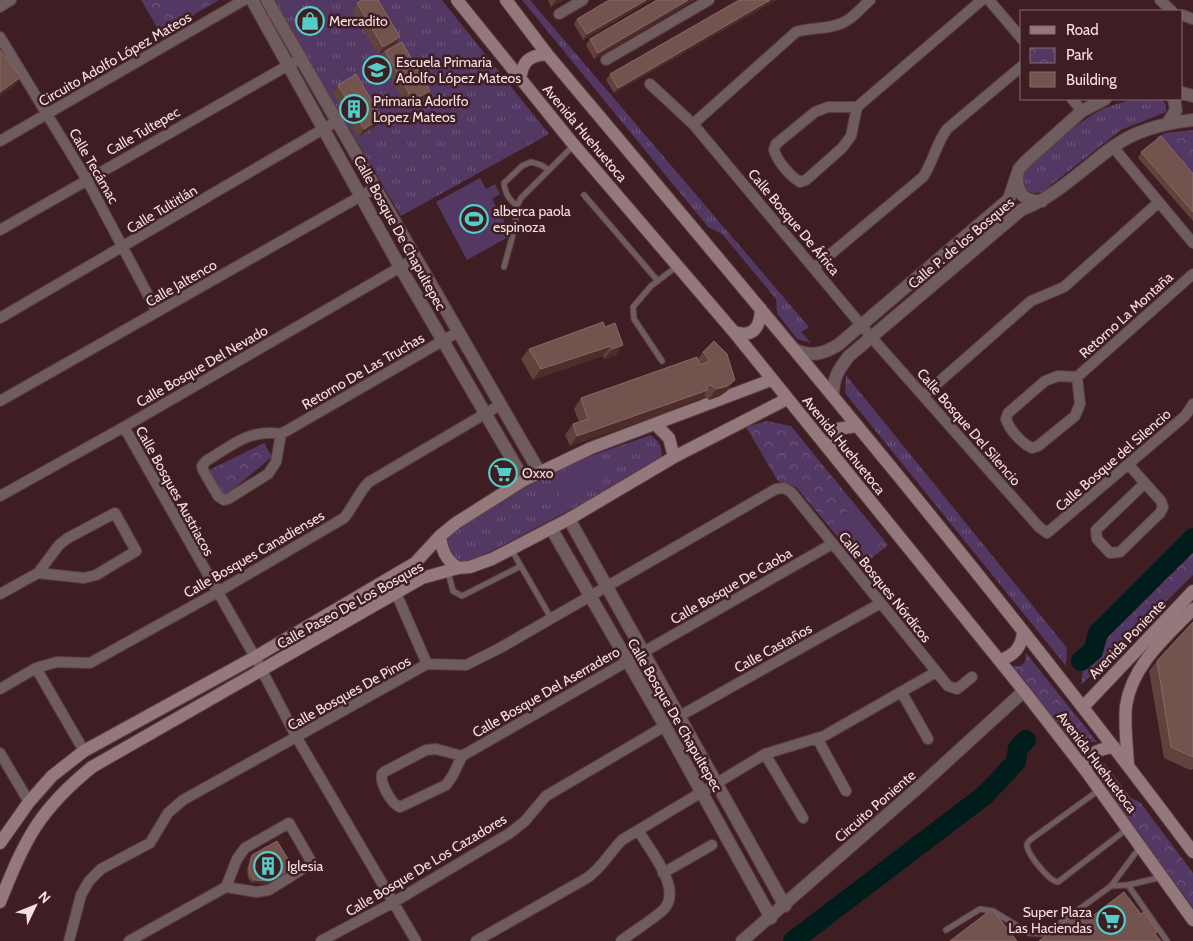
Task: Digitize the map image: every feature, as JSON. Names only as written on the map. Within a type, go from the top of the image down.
[{"type":"main road","name":"Avenida Huehuetoca","points":[[456,0],[574,145],[734,332],[1000,660],[1086,771],[1193,920]]},
{"type":"main road","name":"Avenida Huehuetoca","points":[[506,0],[547,54],[833,396],[1083,706],[1193,852]]},
{"type":"main road","points":[[520,79],[522,65],[527,59],[534,55],[547,54]]},
{"type":"main road","points":[[734,332],[744,335],[754,331],[761,322],[761,309]]},
{"type":"main road","name":"Calle Paseo De Los Bosques","points":[[0,842],[28,802],[52,776],[84,750],[255,657],[415,563],[440,536],[524,480],[590,448],[771,380]]},
{"type":"main road","name":"Calle Paseo De Los Bosques","points":[[0,902],[19,853],[35,826],[65,789],[92,766],[262,671],[422,578],[470,567],[492,559],[569,519],[674,457],[787,399]]},
{"type":"main road","points":[[656,424],[669,438],[674,457]]},
{"type":"main road","points":[[830,450],[837,429],[857,426]]},
{"type":"main road","points":[[440,536],[442,550],[453,570]]},
{"type":"main road","name":"Avenida Poniente","points":[[1083,706],[1193,591]]},
{"type":"main road","name":"Avenida Poniente","points":[[1128,764],[1126,707],[1130,688],[1137,672],[1149,656],[1193,609]]},
{"type":"main road","points":[[1000,660],[1009,657],[1017,651],[1022,643],[1023,633]]},
{"type":"main road","points":[[1086,771],[1087,761],[1092,753],[1100,748],[1114,747]]},
{"type":"street","points":[[0,7],[11,0]]},
{"type":"street","name":"Circuito Adolfo López Mateos","points":[[0,140],[48,115],[244,0]]},
{"type":"street","name":"Calle Bosque De Chapultepec","points":[[252,0],[400,267],[524,480]]},
{"type":"street","name":"Calle Bosque De Chapultepec","points":[[267,0],[540,472]]},
{"type":"street","points":[[559,14],[583,0]]},
{"type":"street","points":[[606,60],[709,0]]},
{"type":"street","points":[[693,124],[796,32],[809,28],[834,26],[845,22],[870,0]]},
{"type":"street","points":[[857,107],[828,107],[814,112],[776,144],[775,156],[794,178],[800,182],[806,180],[842,148],[851,136],[857,107],[982,0]]},
{"type":"street","points":[[989,0],[1020,37]]},
{"type":"street","points":[[1160,0],[1171,10]]},
{"type":"street","name":"Calle Tecámac","points":[[0,37],[87,180],[158,312]]},
{"type":"street","name":"Calle Tultepec","points":[[0,230],[301,58]]},
{"type":"street","points":[[815,267],[923,176],[929,168],[938,142],[947,129],[1020,68]]},
{"type":"street","name":"Calle Bosque De África","points":[[650,84],[693,124],[815,267],[872,338]]},
{"type":"street","points":[[1073,100],[1082,111]]},
{"type":"street","name":"Calle P. de los Bosques","points":[[795,350],[810,355],[825,353],[838,345],[1009,199],[1025,162],[1082,111],[1103,100]]},
{"type":"street","points":[[1168,123],[1176,110],[1174,100]]},
{"type":"street","name":"Calle P. de los Bosques","points":[[833,396],[833,381],[838,369],[849,356],[1020,210],[1054,195],[1113,147],[1134,135],[1168,123],[1193,120]]},
{"type":"street","name":"Calle Tultitlán","points":[[0,318],[124,248],[337,121]]},
{"type":"street","points":[[1113,147],[1193,243]]},
{"type":"street","points":[[1017,177],[1017,186],[1024,198],[1033,202],[1042,201]]},
{"type":"street","name":"Calle Jaltenco","points":[[0,400],[375,188]]},
{"type":"street","points":[[923,396],[1031,301],[1064,287],[1159,202]]},
{"type":"street","name":"Calle Bosque Del Nevado","points":[[0,496],[124,427],[416,258]]},
{"type":"street","name":"Retorno La Montaña","points":[[1077,377],[1080,404],[1075,416],[1038,446],[1032,448],[1026,445],[1008,425],[1006,419],[1008,413],[1045,381],[1058,376],[1077,377],[1193,274]]},
{"type":"street","name":"Retorno De Las Truchas","points":[[281,434],[458,332]]},
{"type":"street","name":"Calle Bosque Del Silencio","points":[[872,338],[1039,527],[1047,533]]},
{"type":"street","name":"Calle Bosque del Silencio","points":[[1047,533],[1185,416],[1193,404]]},
{"type":"street","name":"Calle Bosques Canadienses","points":[[0,689],[36,668],[57,662],[90,663],[216,593],[344,518],[353,507],[359,492],[369,482],[500,405]]},
{"type":"street","name":"Calle Bosques Austriacos","points":[[124,427],[216,593],[255,657],[297,738],[416,941]]},
{"type":"street","points":[[264,432],[281,434],[276,462],[268,474],[228,499],[224,500],[218,496],[203,470],[206,460],[250,435],[264,432]]},
{"type":"street","points":[[1128,464],[1146,483],[1161,501],[1162,510],[1120,552],[1110,553],[1097,539],[1096,530],[1146,483]]},
{"type":"street","name":"Calle Bosques Nórdicos","points":[[606,587],[776,489],[784,488],[791,492],[948,686],[953,689],[960,687],[972,677]]},
{"type":"street","points":[[0,594],[38,573],[59,545],[68,538],[115,513],[136,551],[96,576],[84,578],[38,573]]},
{"type":"street","name":"Calle Bosque De Chapultepec","points":[[569,519],[678,717],[717,782],[784,906]]},
{"type":"street","name":"Calle Bosque De Chapultepec","points":[[551,528],[626,662],[665,726],[771,918]]},
{"type":"street","name":"Calle Bosque De Caoba","points":[[643,652],[832,544]]},
{"type":"street","name":"Calle Bosques De Pinos","points":[[69,941],[81,895],[89,881],[101,870],[150,843],[168,813],[183,800],[427,664],[466,665],[606,587]]},
{"type":"street","points":[[396,593],[427,664]]},
{"type":"street","name":"Calle Castaños","points":[[678,717],[881,603]]},
{"type":"street","name":"Calle Bosque Del Aserradero","points":[[462,756],[643,652]]},
{"type":"street","points":[[36,668],[84,750]]},
{"type":"street","points":[[476,941],[598,871],[612,850],[638,830],[717,782],[765,754],[817,738],[902,693],[936,672]]},
{"type":"street","name":"Circuito Poniente","points":[[742,941],[771,918],[1024,691]]},
{"type":"street","points":[[902,693],[928,739]]},
{"type":"street","name":"Calle Bosque De Los Cazadores","points":[[322,941],[394,902],[510,833],[525,821],[546,796],[561,785],[665,726]]},
{"type":"street","points":[[817,738],[846,791]]},
{"type":"street","points":[[436,749],[462,756],[446,785],[404,806],[400,807],[394,804],[382,781],[382,774],[384,772],[426,750],[436,749]]},
{"type":"street","points":[[0,753],[28,802]]},
{"type":"street","points":[[765,754],[803,818]]},
{"type":"street","points":[[129,941],[226,888],[257,892],[269,890],[312,863],[289,823],[245,848],[237,860],[226,888]]},
{"type":"street","points":[[621,941],[663,910],[671,897],[670,885],[638,830]]},
{"type":"street","points":[[663,873],[712,845]]},
{"type":"lane","points":[[504,267],[515,228],[517,206],[520,198],[574,145]]},
{"type":"lane","points":[[517,206],[508,198],[504,189],[504,183],[510,176],[522,166],[531,162],[541,164],[549,170]]},
{"type":"lane","points":[[584,195],[658,281]]},
{"type":"lane","points":[[662,361],[634,319],[633,307],[658,281],[678,266]]},
{"type":"lane","points":[[510,548],[551,618]]},
{"type":"lane","points":[[453,570],[453,591],[462,596],[521,566]]},
{"type":"lane","points":[[1099,790],[1030,840],[1027,844],[1029,852],[1050,879],[1058,882],[1127,829]]},
{"type":"lane","points":[[946,930],[980,909],[993,912],[1029,933],[1045,934],[1111,886],[1140,846]]},
{"type":"lane","points":[[1111,886],[1128,885],[1162,877]]},
{"type":"lane","points":[[1128,885],[1168,941]]},
{"type":"green space","points":[[141,0],[219,0],[161,34]]},
{"type":"green space","points":[[172,0],[202,0],[180,13]]},
{"type":"green space","points":[[269,0],[442,0],[549,134],[401,216],[322,83]]},
{"type":"green space","points":[[522,0],[530,0],[809,327],[801,332],[811,343],[797,339],[777,313],[776,299],[722,234],[708,227]]},
{"type":"green space","points":[[458,49],[472,73],[438,92],[425,68]]},
{"type":"green space","points":[[1130,100],[1163,100],[1166,105],[1166,112],[1121,130],[1042,192],[1033,193],[1025,190],[1022,172],[1068,131],[1104,108]]},
{"type":"green space","points":[[1193,130],[1193,180],[1157,137],[1165,133]]},
{"type":"green space","name":"alberca paola espinoza","points":[[480,178],[486,189],[495,184],[500,194],[492,199],[512,235],[467,260],[436,202]]},
{"type":"green space","points":[[846,375],[1067,648],[1066,666],[845,393]]},
{"type":"green space","points":[[767,421],[791,426],[888,545],[862,566],[796,487],[778,481],[746,427]]},
{"type":"green space","points":[[651,435],[661,447],[661,462],[465,565],[453,560],[444,550],[449,526],[570,463]]},
{"type":"green space","points":[[264,443],[272,457],[221,499],[207,471]]},
{"type":"green space","points":[[592,462],[604,483],[563,501],[555,478]]},
{"type":"green space","points":[[852,507],[880,543],[861,558],[833,523]]},
{"type":"green space","points":[[1193,553],[1193,575],[1081,685],[1083,669],[1098,653],[1107,636]]},
{"type":"green space","points":[[1026,653],[1097,742],[1086,742],[1080,747],[1081,755],[1010,666],[1020,666],[1025,662]]},
{"type":"green space","points":[[1098,760],[1104,763],[1131,798],[1140,802],[1193,873],[1193,908],[1099,778],[1093,766]]},
{"type":"building","points":[[362,0],[378,0],[400,37],[383,47],[357,3]]},
{"type":"building","points":[[609,0],[646,0],[587,34],[577,19]]},
{"type":"building","points":[[657,0],[688,0],[598,53],[590,39]]},
{"type":"building","points":[[739,0],[770,0],[618,88],[610,74]]},
{"type":"building","points":[[402,42],[430,91],[413,100],[385,51]]},
{"type":"building","points":[[0,50],[21,77],[0,92]]},
{"type":"building","points":[[356,74],[382,118],[364,129],[338,85]]},
{"type":"building","points":[[1161,136],[1193,174],[1193,212],[1141,152]]},
{"type":"building","points":[[603,322],[605,327],[615,323],[623,345],[612,349],[611,346],[541,369],[529,349]]},
{"type":"building","points":[[714,341],[727,354],[735,380],[727,386],[716,389],[711,385],[707,387],[708,390],[577,436],[573,424],[588,419],[581,398],[697,357],[700,365],[710,361],[703,352]]},
{"type":"building","points":[[1193,622],[1193,757],[1171,747],[1157,661]]},
{"type":"building","name":"Iglesia","points":[[277,841],[293,867],[271,881],[254,880],[250,875],[249,868],[252,855]]},
{"type":"building","name":"Super Plaza Las Haciendas","points":[[1124,892],[1141,914],[1144,912],[1158,931],[1155,934],[1161,941],[1039,941],[1083,908],[1090,918]]},
{"type":"building","points":[[992,909],[1017,941],[950,941]]},
{"type":"waterway","points":[[1081,661],[1093,651],[1098,633],[1193,538]]},
{"type":"waterway","points":[[793,941],[985,795],[1016,762],[1018,748],[1026,740]]},
{"type":"place","name":"Mercadito","points":[[310,21]]},
{"type":"place","name":"Escuela Primaria Adolfo López Mateos","points":[[377,70]]},
{"type":"place","name":"Primaria Adorlfo Lopez Mateos","points":[[354,109]]},
{"type":"place","name":"alberca paola espinoza","points":[[474,219]]},
{"type":"place","name":"Oxxo","points":[[503,473]]},
{"type":"place","name":"Iglesia","points":[[268,866]]},
{"type":"place","name":"Super Plaza Las Haciendas","points":[[1111,920]]}]
